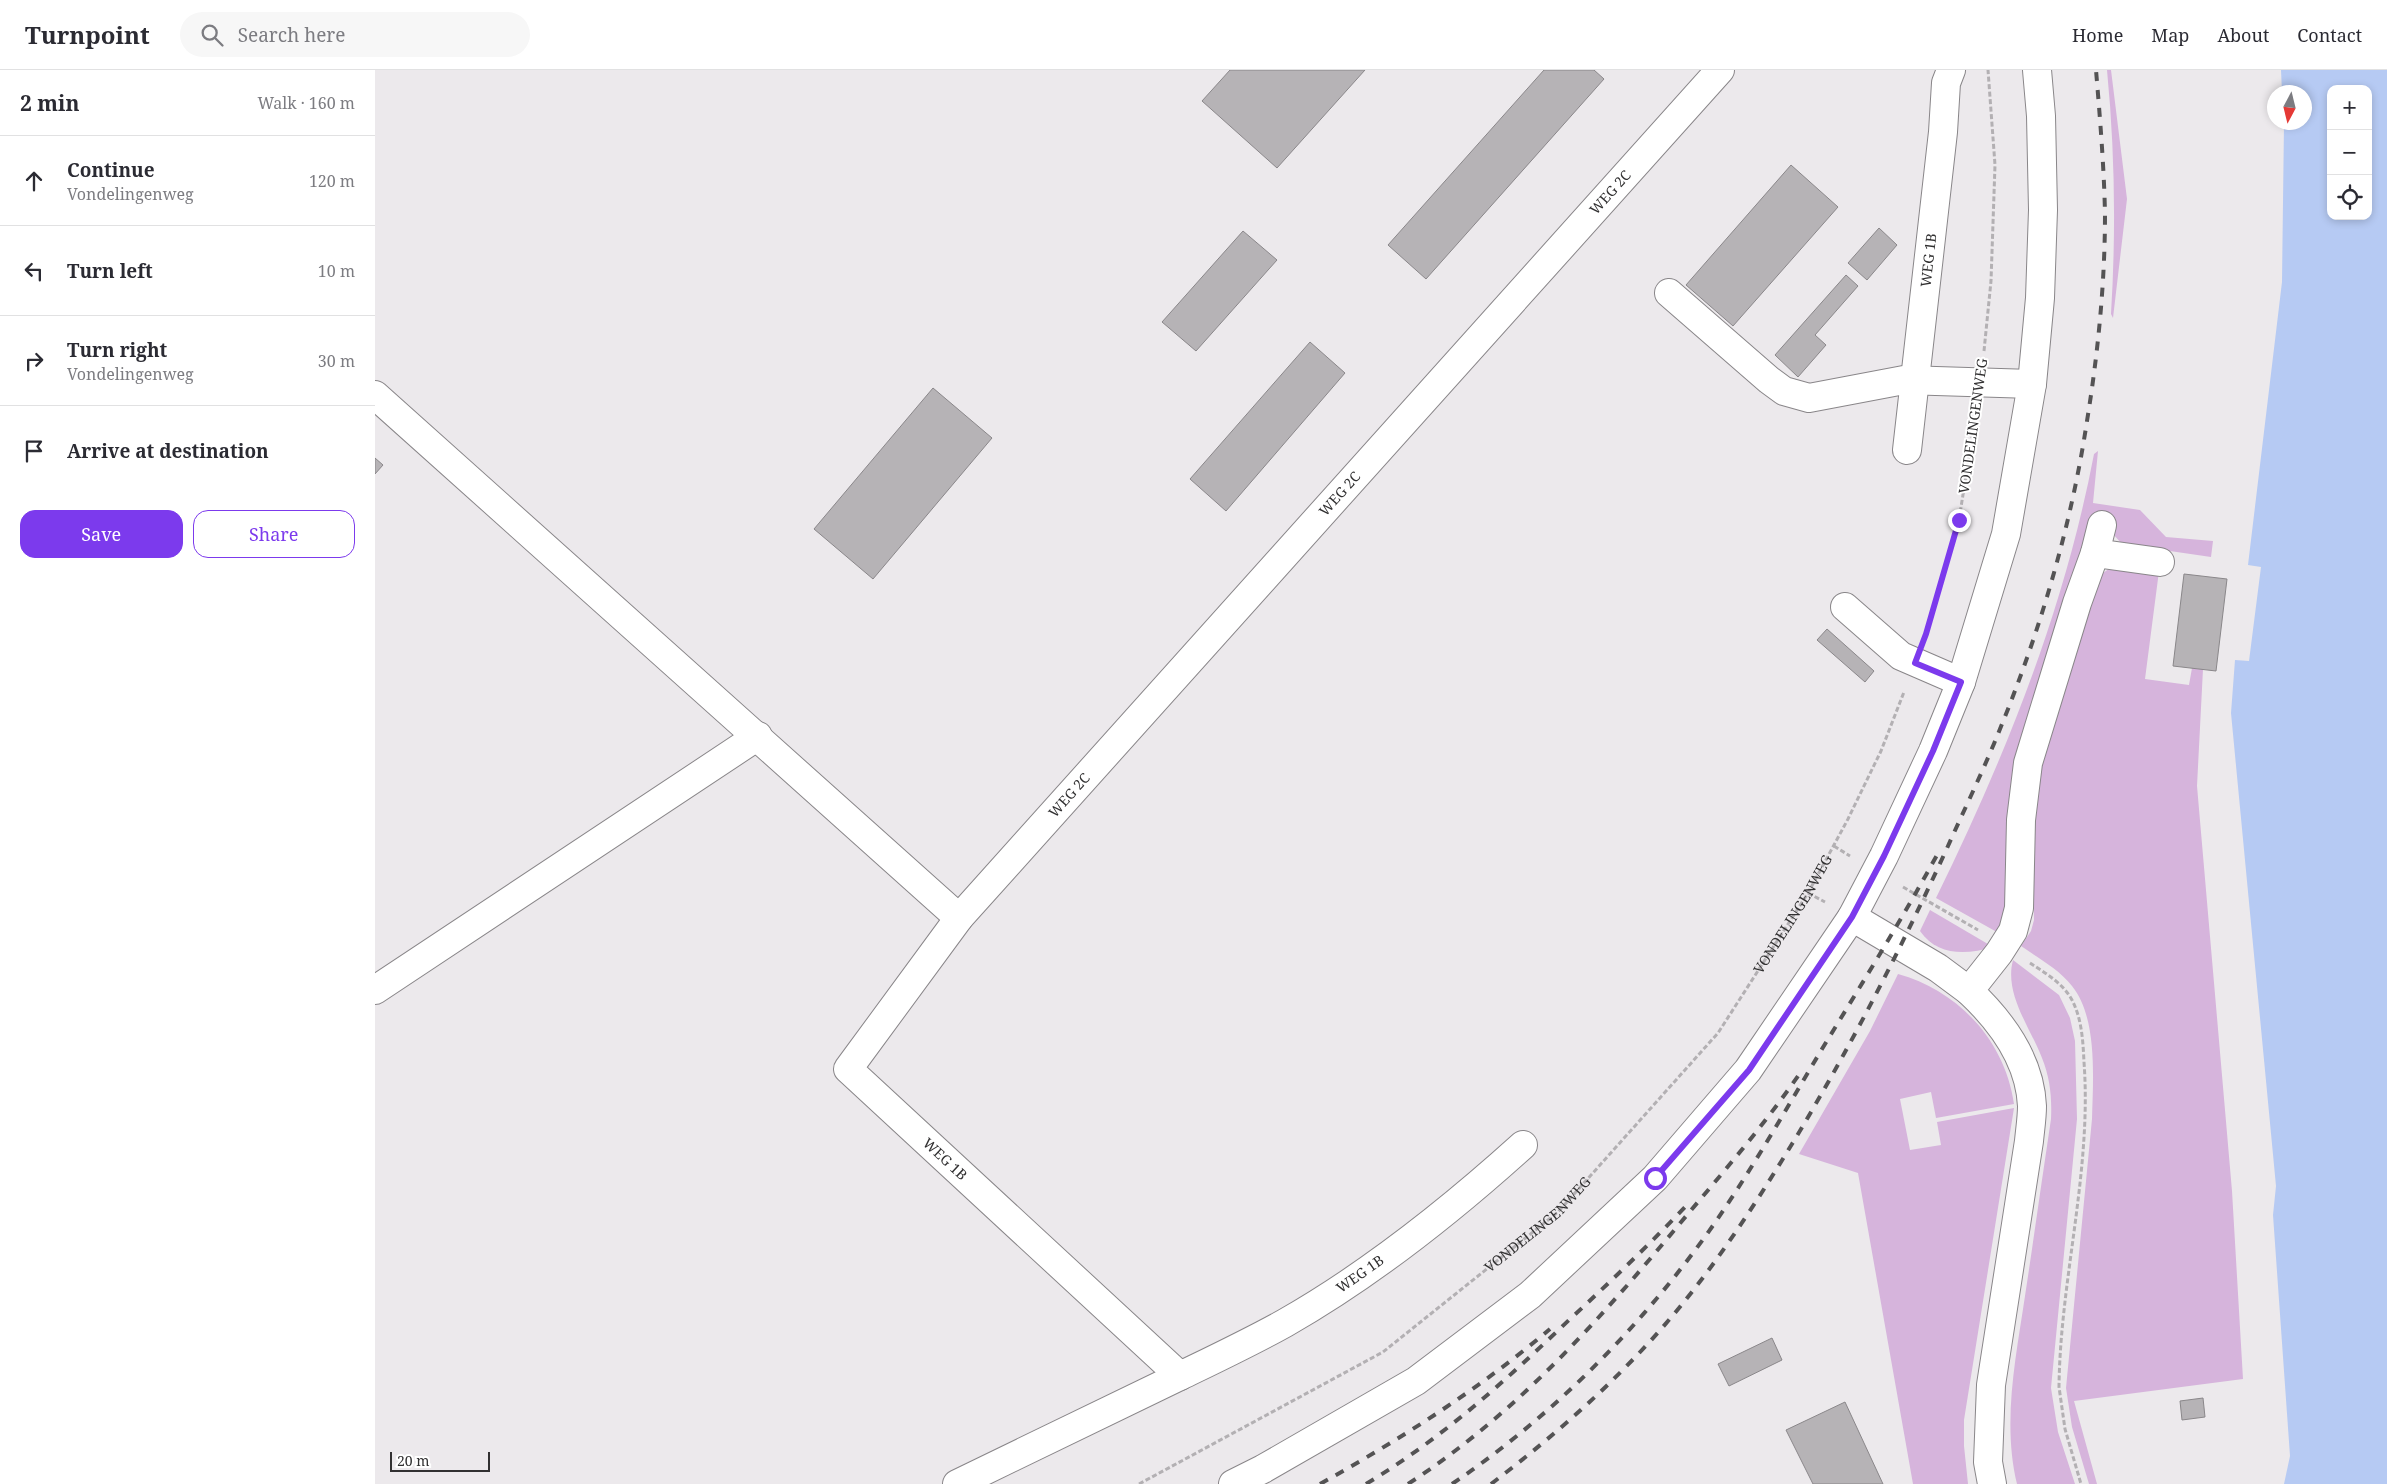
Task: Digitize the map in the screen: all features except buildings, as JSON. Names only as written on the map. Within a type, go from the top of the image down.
[{"type":"street","name":"WEG 2C","points":[[959,918],[1720,70]]},
{"type":"street","name":"WEG 1B","points":[[1907,450],[1943,132],[1946,82],[1951,70]]},
{"type":"street","points":[[1233,1484],[1263,1469],[1416,1381],[1530,1295],[1655,1178],[1749,1070],[1852,917],[1884,856],[1933,751],[1961,682],[2007,534],[2033,384],[2040,298],[2043,210],[2041,116],[2037,70]]},
{"type":"street","points":[[1669,293],[1784,391],[1796,396],[1816,397],[1915,380],[2033,384]]},
{"type":"street","points":[[375,395],[959,918]]},
{"type":"street","points":[[1969,991],[1999,953],[2013,931],[2019,908],[2021,820],[2028,763],[2077,603],[2095,553],[2102,525]]},
{"type":"street","points":[[2095,553],[2160,562]]},
{"type":"street","points":[[1845,607],[1901,656],[1961,682]]},
{"type":"street","points":[[375,990],[757,736]]},
{"type":"street","points":[[1852,917],[1938,968],[1969,991],[1993,1013],[2013,1044],[2027,1075],[2031,1106],[2029,1141],[1991,1386],[1987,1462],[1992,1484]]},
{"type":"street","name":"WEG 1B","points":[[959,918],[848,1069],[1180,1376]]},
{"type":"street","name":"WEG 1B","points":[[957,1484],[1271,1330],[1350,1281],[1463,1198],[1523,1145]]},
{"type":"path","name":"VONDELINGENWEG","points":[[1983,360],[1991,281],[1995,164],[1988,70]]},
{"type":"path","name":"VONDELINGENWEG","points":[[1139,1484],[1383,1352],[1558,1212],[1723,1025],[1808,893],[1848,819],[1881,751],[1926,634],[1959,520],[1977,408]]},
{"type":"shaded area","points":[[2107,70],[2111,70],[2127,199],[2113,318],[2111,314],[2114,192]]},
{"type":"shaded area","points":[[2098,451],[2093,503],[2140,510],[2166,537],[2213,541],[2211,557],[2122,544],[2113,534],[2008,858],[2004,936],[1936,898],[1986,790],[2030,681],[2067,570],[2094,454]]},
{"type":"shaded area","points":[[2110,568],[2159,571],[2145,679],[2189,685],[2192,668],[2203,669],[2197,786],[2232,1191],[2243,1379],[2074,1401],[2097,1484],[2089,1484],[2072,1427],[2066,1388],[2092,1119],[2093,1068],[2090,1032],[2080,999],[2072,986],[2055,969],[2021,946],[2031,931],[2034,920],[2033,820],[2038,766],[2099,576]]},
{"type":"shaded area","points":[[1930,910],[1993,947],[1963,952],[1943,949],[1935,945],[1920,931]]},
{"type":"shaded area","points":[[2013,960],[2059,995],[2070,1018],[2075,1041],[2077,1119],[2051,1388],[2058,1432],[2075,1484],[2017,1484],[2013,1461],[2011,1437],[2012,1390],[2051,1119],[2051,1095],[2045,1065],[2015,998],[2011,973]]},
{"type":"shaded area","points":[[1898,974],[1920,982],[1941,993],[1959,1006],[1975,1022],[2001,1060],[2009,1081],[2014,1104],[1936,1118],[1931,1092],[1900,1099],[1910,1150],[1941,1145],[1937,1122],[2014,1108],[1964,1420],[1964,1446],[1968,1484],[1913,1484],[1858,1173],[1799,1154],[1870,1031]]},
{"type":"water","points":[[2281,70],[2387,70],[2387,1484],[2284,1484],[2290,1456],[2273,1215],[2276,1186],[2231,713],[2235,660],[2249,661],[2261,567],[2248,565],[2282,282],[2284,130],[2312,130],[2312,85],[2282,85]]},
{"type":"railway","points":[[1491,1484],[1559,1429],[1643,1349],[1698,1284],[1731,1239],[1792,1144],[1874,998],[1912,923],[1988,759],[2015,692],[2053,578],[2072,500],[2087,421],[2100,318],[2105,240],[2104,178],[2096,70]]},
{"type":"railway","points":[[1452,1484],[1489,1458],[1558,1401],[1622,1338],[1680,1270],[1707,1234],[1752,1166],[1895,929],[1937,855]]},
{"type":"railway","points":[[1408,1484],[1449,1456],[1487,1426],[1523,1394],[1591,1326],[1730,1164],[1798,1076]]},
{"type":"railway","points":[[1366,1484],[1448,1428],[1497,1387],[1614,1278],[1686,1206]]},
{"type":"railway","points":[[1320,1484],[1439,1412],[1467,1393],[1550,1329]]},
{"type":"route","points":[[1655,1178],[1749,1070],[1852,917],[1884,856],[1933,751],[1961,682],[1915,663],[1926,634],[1959,520]]}]
